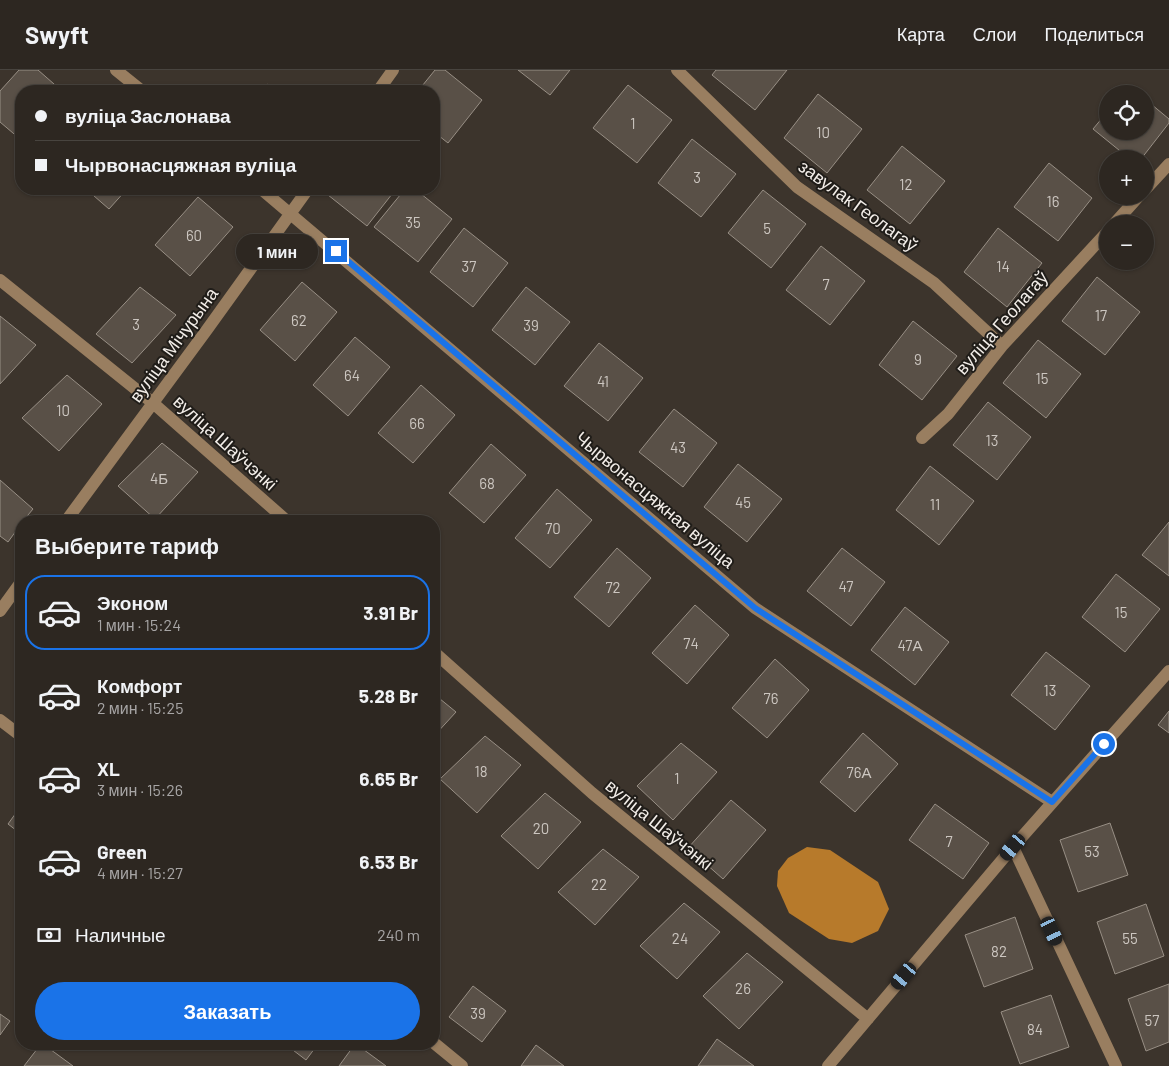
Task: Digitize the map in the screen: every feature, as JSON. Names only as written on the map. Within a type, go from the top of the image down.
[{"type":"street","points":[[116,70],[135,85]]},
{"type":"street","points":[[382,85],[393,70]]},
{"type":"street","name":"завулак Геолагаў","points":[[677,70],[797,187],[934,284],[1002,346]]},
{"type":"street","points":[[1154,180],[1169,164]]},
{"type":"street","name":"Чырвонасцяжная вуліца","points":[[268,195],[755,608],[1052,802]]},
{"type":"street","name":"вуліца Мічурына","points":[[70,515],[304,195]]},
{"type":"street","points":[[1122,215],[1131,205]]},
{"type":"street","name":"вуліца Геолагаў","points":[[922,438],[948,414],[1002,346],[1099,241]]},
{"type":"street","name":"вуліца Шаўчэнкі","points":[[0,280],[153,403],[280,515]]},
{"type":"street","points":[[0,611],[15,590]]},
{"type":"street","name":"вуліца Шаўчэнкі","points":[[440,657],[592,793],[868,1019]]},
{"type":"street","points":[[828,1066],[1013,847],[1169,671]]},
{"type":"street","points":[[0,720],[15,731]]},
{"type":"street","points":[[1013,847],[1116,1066]]},
{"type":"street","points":[[440,1048],[462,1066]]},
{"type":"shaded area","points":[[807,847],[830,850],[878,882],[889,909],[878,931],[852,943],[829,939],[789,913],[777,886],[778,871],[788,858]]},
{"type":"building","points":[[19,70],[38,70],[55,85],[15,85],[15,135],[0,122],[0,91]]},
{"type":"building","points":[[435,70],[445,70],[482,100],[448,143],[440,137],[440,85],[423,85]]},
{"type":"building","points":[[518,70],[570,70],[550,95]]},
{"type":"building","points":[[716,70],[787,70],[755,110],[712,75]]},
{"type":"building","points":[[628,85],[672,120],[637,163],[593,128]]},
{"type":"building","points":[[818,94],[862,129],[827,173],[784,138]]},
{"type":"building","points":[[1154,106],[1169,119],[1169,123],[1148,150],[1119,150],[1107,140],[1154,140]]},
{"type":"building","points":[[1099,122],[1099,134],[1093,129]]},
{"type":"building","points":[[692,139],[736,174],[701,217],[658,183]]},
{"type":"building","points":[[902,146],[945,181],[910,224],[867,190]]},
{"type":"building","points":[[1049,163],[1092,198],[1058,241],[1014,207]]},
{"type":"building","points":[[763,190],[806,224],[771,268],[728,233]]},
{"type":"building","points":[[93,195],[122,195],[109,209]]},
{"type":"building","points":[[328,195],[391,195],[367,226]]},
{"type":"building","points":[[400,195],[422,195],[452,219],[418,262],[374,227]]},
{"type":"building","points":[[198,197],[233,227],[190,276],[155,245]]},
{"type":"building","points":[[464,228],[508,263],[473,307],[430,272]]},
{"type":"building","points":[[998,228],[1042,263],[1007,307],[964,272]]},
{"type":"building","points":[[821,246],[865,281],[830,325],[786,290]]},
{"type":"building","points":[[1097,277],[1140,312],[1105,355],[1062,321]]},
{"type":"building","points":[[302,282],[337,312],[295,361],[260,330]]},
{"type":"building","points":[[140,287],[176,315],[132,363],[96,334]]},
{"type":"building","points":[[526,287],[570,322],[535,365],[492,330]]},
{"type":"building","points":[[0,316],[36,345],[0,384]]},
{"type":"building","points":[[913,321],[957,356],[922,400],[879,365]]},
{"type":"building","points":[[355,337],[390,367],[348,416],[313,385]]},
{"type":"building","points":[[1038,340],[1081,374],[1046,418],[1003,383]]},
{"type":"building","points":[[599,343],[643,378],[608,421],[564,386]]},
{"type":"building","points":[[67,375],[102,404],[59,451],[22,418]]},
{"type":"building","points":[[421,385],[455,415],[413,463],[378,433]]},
{"type":"building","points":[[988,402],[1031,437],[997,480],[953,445]]},
{"type":"building","points":[[674,409],[717,443],[683,487],[639,452]]},
{"type":"building","points":[[162,443],[198,472],[159,515],[151,515],[118,486]]},
{"type":"building","points":[[491,444],[526,475],[484,523],[449,493]]},
{"type":"building","points":[[738,464],[782,499],[747,542],[704,507]]},
{"type":"building","points":[[930,466],[974,501],[939,545],[896,510]]},
{"type":"building","points":[[0,480],[33,509],[28,515],[15,515],[15,532],[8,542],[0,536]]},
{"type":"building","points":[[557,489],[592,520],[550,568],[515,538]]},
{"type":"building","points":[[1169,522],[1169,576],[1142,555]]},
{"type":"building","points":[[617,548],[651,578],[609,627],[574,597]]},
{"type":"building","points":[[842,548],[885,582],[851,626],[807,591]]},
{"type":"building","points":[[1116,574],[1160,609],[1125,652],[1082,617]]},
{"type":"building","points":[[695,605],[729,635],[687,684],[652,653]]},
{"type":"building","points":[[905,607],[949,642],[915,685],[871,650]]},
{"type":"building","points":[[1046,652],[1090,686],[1055,730],[1011,695]]},
{"type":"building","points":[[775,659],[809,690],[767,738],[732,708]]},
{"type":"building","points":[[440,699],[456,712],[440,729]]},
{"type":"building","points":[[1169,711],[1169,733],[1158,725]]},
{"type":"building","points":[[863,733],[898,764],[855,812],[820,782]]},
{"type":"building","points":[[485,736],[521,765],[477,813],[440,779]]},
{"type":"building","points":[[681,743],[717,772],[673,820],[637,786]]},
{"type":"building","points":[[545,793],[581,822],[538,869],[501,836]]},
{"type":"building","points":[[731,800],[766,830],[723,879],[688,848]]},
{"type":"building","points":[[935,804],[989,843],[963,879],[909,840]]},
{"type":"building","points":[[15,814],[15,829],[8,824]]},
{"type":"building","points":[[1110,823],[1128,875],[1078,892],[1060,840]]},
{"type":"building","points":[[603,849],[639,877],[595,925],[558,892]]},
{"type":"building","points":[[684,903],[720,932],[677,979],[640,946]]},
{"type":"building","points":[[1146,904],[1164,956],[1115,974],[1097,922]]},
{"type":"building","points":[[1015,917],[1033,969],[984,987],[965,935]]},
{"type":"building","points":[[747,953],[783,982],[739,1029],[703,996]]},
{"type":"building","points":[[1169,984],[1169,1042],[1146,1051],[1128,999]]},
{"type":"building","points":[[473,986],[506,1011],[482,1042],[449,1017]]},
{"type":"building","points":[[1051,995],[1069,1047],[1020,1064],[1001,1012]]},
{"type":"building","points":[[0,1014],[10,1021],[0,1035]]},
{"type":"building","points":[[717,1039],[754,1066],[698,1066]]},
{"type":"building","points":[[536,1045],[564,1066],[521,1066]]},
{"type":"building","points":[[36,1050],[51,1050],[73,1066],[24,1066]]},
{"type":"building","points":[[293,1050],[314,1050],[306,1060]]},
{"type":"building","points":[[351,1050],[364,1050],[386,1066],[339,1066]]},
{"type":"route","points":[[336,251],[755,608],[1052,802],[1104,744]]}]
